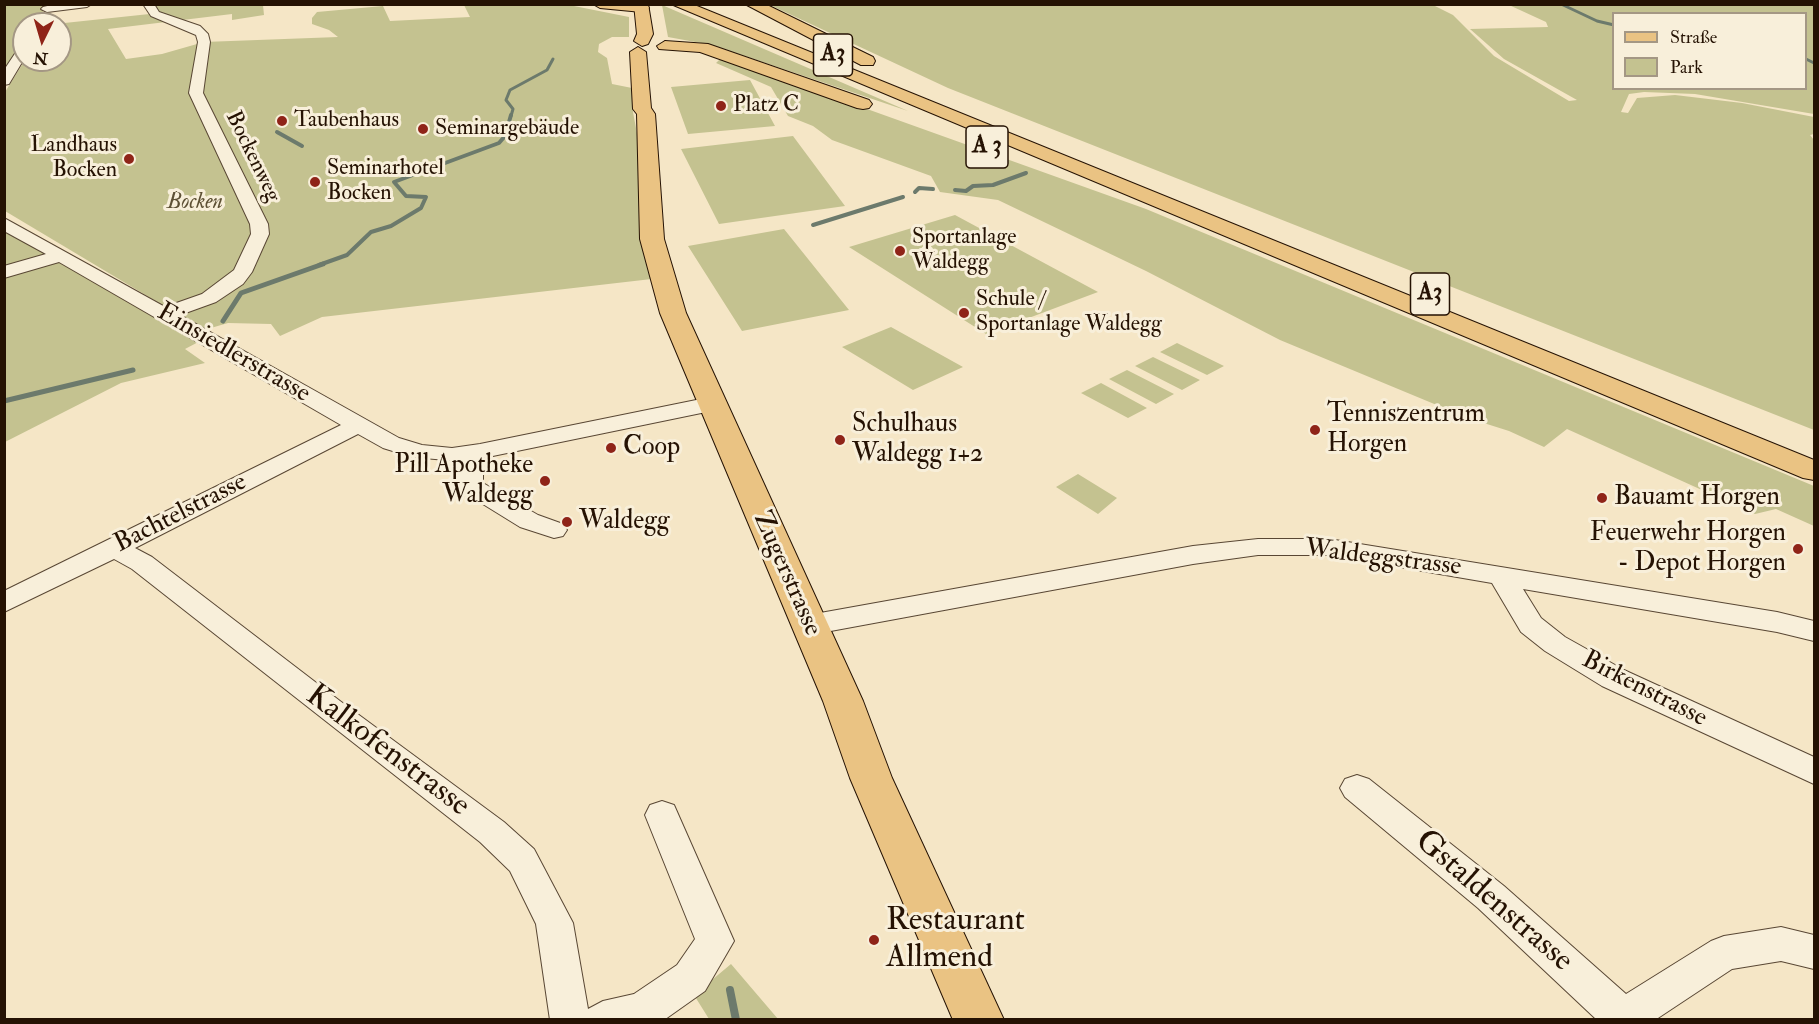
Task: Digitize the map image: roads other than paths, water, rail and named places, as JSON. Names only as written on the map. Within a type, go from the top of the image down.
[{"type":"main road","points":[[600,4],[645,6]]},
{"type":"main road","name":"A3","points":[[678,4],[1815,471]]},
{"type":"main road","name":"A3","points":[[705,4],[1815,448]]},
{"type":"main road","points":[[752,4],[878,66]]},
{"type":"main road","name":"Zugerstrasse","points":[[645,6],[645,34],[652,46],[642,109],[646,114],[652,239],[673,313],[843,701],[871,778],[979,1020]]},
{"type":"main road","points":[[652,46],[702,46],[878,109]]},
{"type":"main road","points":[[909,81],[960,106]]},
{"type":"main road","name":"A 3","points":[[910,120],[1293,257]]},
{"type":"street","points":[[47,10],[87,4]]},
{"type":"street","name":"Bockenweg","points":[[148,4],[155,14],[196,29],[202,34],[204,42],[196,93],[260,224],[260,234],[243,272],[236,280],[209,298],[163,314]]},
{"type":"street","points":[[4,81],[12,68]]},
{"type":"street","name":"Einsiedlerstrasse","points":[[4,223],[358,425],[391,443],[420,452],[471,453],[711,404]]},
{"type":"street","points":[[4,272],[61,256]]},
{"type":"street","name":"Bachtelstrasse","points":[[4,603],[358,425]]},
{"type":"street","points":[[471,453],[469,481],[474,488],[530,521],[554,530]]},
{"type":"street","name":"Kalkofenstrasse","points":[[114,547],[142,563],[329,709],[492,832],[522,860],[554,923],[570,1020]]},
{"type":"street","name":"Waldeggstrasse","points":[[808,625],[1193,555],[1258,547],[1329,547],[1777,622],[1815,631]]},
{"type":"street","name":"Birkenstrasse","points":[[1501,575],[1531,625],[1555,644],[1613,678],[1815,771]]},
{"type":"street","name":"Gstaldenstrasse","points":[[1357,788],[1491,897],[1625,1018]]},
{"type":"street","points":[[603,1020],[643,1011],[691,978],[715,941],[662,815]]},
{"type":"street","points":[[1625,1018],[1724,953],[1781,944],[1815,952]]},
{"type":"waterway","points":[[1561,4],[1597,21],[1612,25]]},
{"type":"waterway","points":[[511,116],[513,109],[506,100],[510,90],[547,70],[553,59]]},
{"type":"waterway","points":[[1807,60],[1814,63]]},
{"type":"waterway","points":[[319,265],[347,255],[371,232],[391,226],[421,208],[426,197],[406,196],[394,182],[499,143],[505,136],[511,115]]},
{"type":"waterway","points":[[277,132],[302,146]]},
{"type":"waterway","points":[[955,190],[966,191],[973,186],[993,185],[1026,173]]},
{"type":"waterway","points":[[915,192],[919,188],[933,189]]},
{"type":"waterway","points":[[813,225],[903,197]]},
{"type":"waterway","points":[[223,321],[241,293],[323,264]]},
{"type":"waterway","points":[[4,401],[133,370]]},
{"type":"waterway","points":[[730,990],[736,1020]]},
{"type":"place","name":"Platz C","points":[[721,106]]},
{"type":"place","name":"Taubenhaus","points":[[282,121]]},
{"type":"place","name":"Seminargebäude","points":[[423,129]]},
{"type":"place","name":"Landhaus Bocken","points":[[129,159]]},
{"type":"place","name":"Seminarhotel Bocken","points":[[315,182]]},
{"type":"place","name":"Sportanlage Waldegg","points":[[900,251]]},
{"type":"place","name":"Schule / Sportanlage Waldegg","points":[[964,313]]},
{"type":"place","name":"Tenniszentrum Horgen","points":[[1315,430]]},
{"type":"place","name":"Schulhaus Waldegg 1+2","points":[[840,440]]},
{"type":"place","name":"Coop","points":[[611,448]]},
{"type":"place","name":"Pill Apotheke Waldegg","points":[[545,481]]},
{"type":"place","name":"Bauamt Horgen","points":[[1602,498]]},
{"type":"place","name":"Waldegg","points":[[567,522]]},
{"type":"place","name":"Feuerwehr Horgen - Depot Horgen","points":[[1798,549]]},
{"type":"place","name":"Restaurant Allmend","points":[[874,940]]},
{"type":"park label","name":"Bocken","points":[[195,203]]}]
